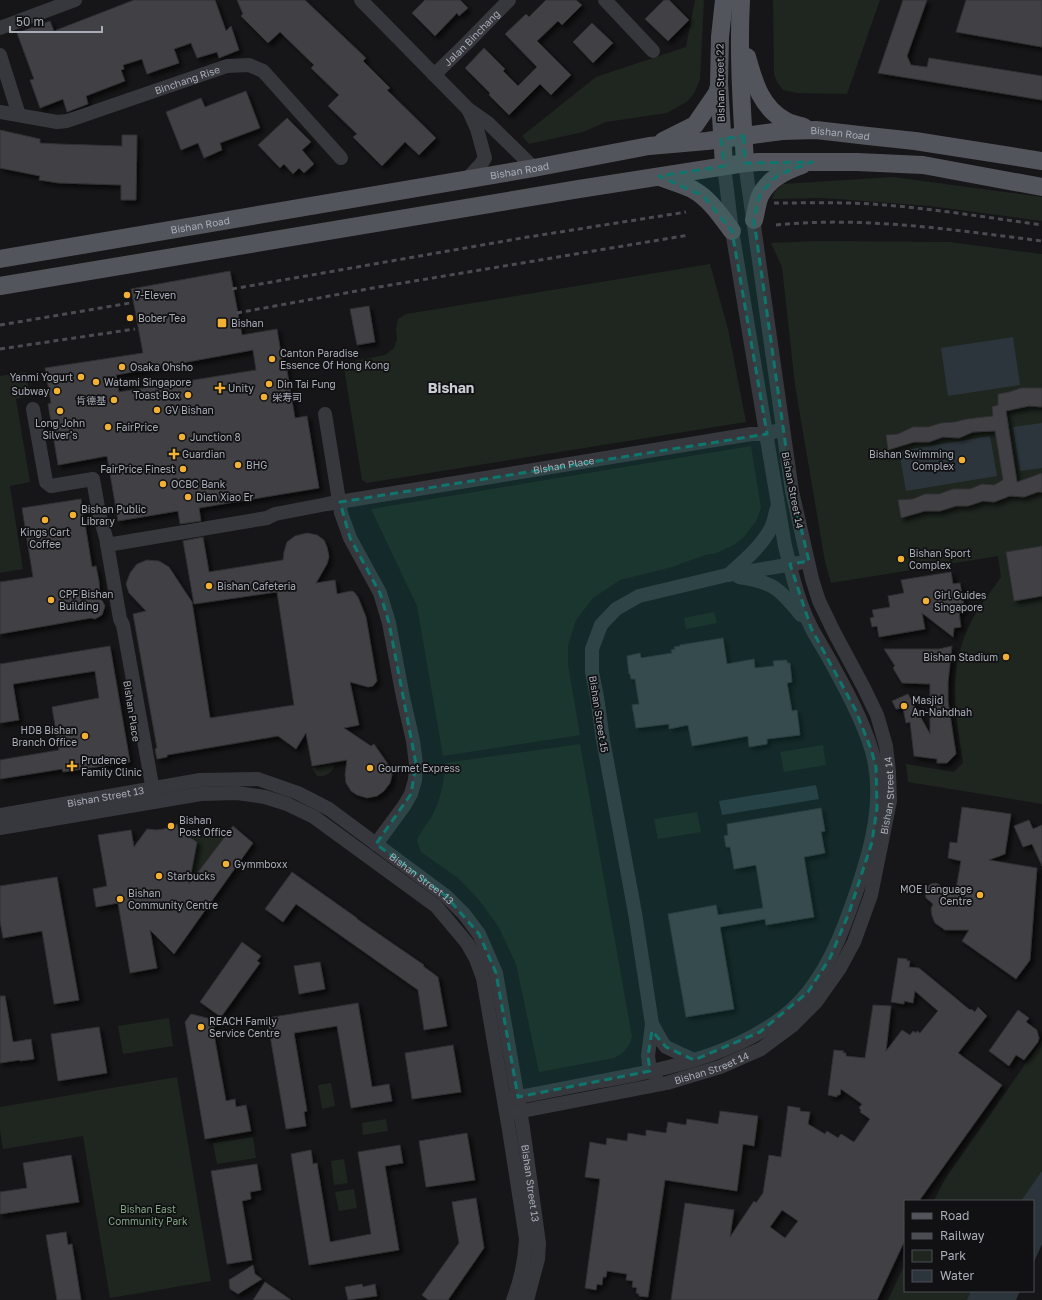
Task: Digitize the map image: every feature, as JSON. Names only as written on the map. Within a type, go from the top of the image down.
[{"type":"main road","name":"Bishan Street 22","points":[[724,0],[720,37],[719,83],[724,166]]},
{"type":"main road","name":"Bishan Street 22","points":[[741,0],[740,30],[745,163]]},
{"type":"main road","points":[[740,30],[755,85],[768,108],[786,121],[816,130]]},
{"type":"main road","points":[[649,146],[674,136],[695,125],[717,93],[719,83]]},
{"type":"main road","name":"Bishan Road","points":[[0,259],[466,180],[649,146],[722,139],[782,131],[816,130],[915,141],[1042,161]]},
{"type":"main road","points":[[754,220],[760,196],[778,175],[812,162]]},
{"type":"main road","points":[[0,286],[579,189],[745,163],[857,162],[923,165],[1042,187]]},
{"type":"main road","points":[[659,176],[691,188],[703,196],[717,211],[732,231]]},
{"type":"street","points":[[0,28],[74,0]]},
{"type":"street","points":[[361,0],[468,109],[488,123],[534,168]]},
{"type":"street","name":"Jalan Binchang","points":[[434,75],[509,0]]},
{"type":"street","points":[[605,0],[653,51]]},
{"type":"street","points":[[0,55],[19,115]]},
{"type":"street","name":"Binchang Rise","points":[[0,112],[57,122],[67,122],[227,66],[249,65],[263,71],[341,158]]},
{"type":"street","points":[[466,180],[485,158],[468,109]]},
{"type":"street","name":"Bishan Street 14","points":[[512,1105],[667,1083],[720,1067],[761,1048],[792,1026],[816,1002],[840,968],[854,942],[871,895],[890,801],[890,772],[886,746],[877,715],[819,601],[812,579],[792,491],[745,163]]},
{"type":"street","name":"Bishan Street 14","points":[[512,1105],[694,1060],[724,1050],[760,1032],[786,1013],[808,992],[830,958],[849,913],[863,874],[872,842],[877,808],[877,786],[876,767],[871,749],[855,709],[811,628],[800,601],[781,525],[732,231],[724,166]]},
{"type":"street","name":"Bishan Place","points":[[33,409],[46,482],[51,486],[93,479],[120,619],[118,625],[151,803]]},
{"type":"street","points":[[325,414],[341,513],[350,538],[380,593],[389,623],[416,764],[415,780],[411,794],[376,844]]},
{"type":"street","points":[[766,434],[776,431],[781,420]]},
{"type":"street","name":"Bishan Place","points":[[106,541],[267,518],[275,514],[340,502],[751,434],[766,434]]},
{"type":"street","points":[[727,575],[746,559],[761,543],[772,525],[778,502]]},
{"type":"street","name":"Bishan Street 15","points":[[650,1071],[648,1056],[652,1024],[635,913],[602,740],[597,696],[592,672],[592,649],[601,625],[616,609],[639,596],[727,575],[809,561]]},
{"type":"street","points":[[727,575],[758,580],[777,588],[790,601],[811,628]]},
{"type":"street","name":"Bishan Street 13","points":[[0,814],[200,780],[258,779],[298,793],[329,809],[446,896],[464,914],[479,934],[496,973],[526,1238],[518,1288],[512,1300]]},
{"type":"street","name":"Bishan Street 13","points":[[0,828],[201,794],[237,793],[265,797],[287,804],[314,817],[436,906],[467,943],[476,959],[482,978],[512,1105],[539,1244],[538,1260],[527,1300]]},
{"type":"street","name":"Bishan Street 15","points":[[652,1024],[666,1047],[694,1060]]},
{"type":"street","points":[[650,1071],[667,1083]]},
{"type":"highlighted area","points":[[744,136],[745,163],[812,162],[778,175],[770,183],[760,195],[754,220],[792,491],[809,561],[790,564],[811,628],[855,709],[871,749],[876,767],[877,808],[872,842],[849,913],[830,958],[808,992],[760,1032],[694,1060],[666,1047],[652,1031],[648,1056],[650,1071],[518,1097],[496,973],[479,934],[446,896],[376,844],[411,794],[416,764],[389,623],[380,593],[350,538],[340,502],[767,434],[732,231],[703,196],[659,176],[724,166],[721,139]]},
{"type":"green space","points":[[695,0],[704,0],[700,79],[695,92],[688,101],[667,113],[606,122],[583,132],[529,144],[522,136],[596,77],[686,47]]},
{"type":"green space","points":[[773,0],[880,0],[847,94],[797,93],[783,90],[777,82],[774,74]]},
{"type":"green space","points":[[893,177],[1042,197],[1042,221],[930,206],[824,198],[772,199],[775,191],[783,184]]},
{"type":"green space","points":[[818,241],[949,242],[1042,254],[1042,804],[908,782],[906,764],[954,772],[963,763],[955,691],[958,657],[963,640],[974,616],[1001,577],[998,556],[831,583],[825,562],[795,385],[782,267],[771,243]]},
{"type":"green space","points":[[710,264],[728,329],[746,422],[367,483],[362,480],[344,368],[349,362],[385,355],[394,348],[397,339],[396,329],[398,319],[406,314]]},
{"type":"green space","points":[[26,372],[30,396],[16,399],[30,482],[10,486],[23,569],[0,573],[0,376]]},
{"type":"green space","points":[[751,446],[761,508],[756,521],[744,537],[734,545],[716,553],[705,555],[672,567],[620,580],[593,598],[576,620],[568,646],[568,665],[580,735],[443,756],[417,606],[371,509]]},
{"type":"green space","points":[[714,612],[717,623],[686,629],[684,618]]},
{"type":"green space","points":[[580,744],[632,1037],[626,1050],[614,1058],[539,1072],[516,964],[498,926],[479,900],[458,878],[421,852],[417,840],[438,803],[443,784],[445,763]]},
{"type":"green space","points":[[823,745],[826,765],[784,772],[780,752]]},
{"type":"green space","points":[[333,764],[334,768],[327,775],[322,776],[317,776],[312,768]]},
{"type":"green space","points":[[697,812],[701,832],[658,839],[654,819]]},
{"type":"green space","name":"Bishan Community Centre","points":[[233,826],[188,885],[139,879],[133,841],[166,840],[225,831]]},
{"type":"green space","points":[[169,1018],[173,1046],[123,1054],[118,1026]]},
{"type":"green space","points":[[1042,1040],[1042,1195],[1034,1200],[934,1200],[945,1179]]},
{"type":"green space","name":"Bishan East Community Park","points":[[177,1077],[211,1281],[110,1298],[83,1136],[3,1149],[0,1130],[0,1107]]},
{"type":"green space","points":[[331,1083],[335,1106],[322,1109],[318,1085]]},
{"type":"green space","points":[[386,1119],[388,1131],[363,1135],[362,1123]]},
{"type":"green space","points":[[253,1137],[256,1158],[217,1164],[213,1143]]},
{"type":"green space","points":[[344,1159],[348,1183],[334,1185],[331,1161]]},
{"type":"green space","points":[[354,1189],[357,1208],[339,1211],[335,1192]]},
{"type":"green space","points":[[904,1266],[904,1292],[982,1292],[977,1300],[888,1300]]},
{"type":"water","points":[[1013,337],[1020,385],[948,396],[941,348]]},
{"type":"water","points":[[1042,423],[1042,468],[1020,471],[1013,427]]},
{"type":"water","points":[[990,436],[997,476],[906,491],[899,451]]},
{"type":"water","points":[[816,785],[819,799],[722,815],[719,801]]},
{"type":"water","points":[[1042,1171],[1042,1244],[1034,1262],[1034,1200],[1022,1200]]},
{"type":"water","points":[[971,1292],[1020,1292],[1016,1300],[967,1300]]},
{"type":"building","points":[[134,0],[215,0],[226,31],[231,26],[239,50],[219,58],[217,52],[197,58],[191,43],[174,49],[179,63],[147,74],[142,59],[123,65],[124,69],[121,70],[125,81],[86,96],[88,104],[67,112],[63,99],[40,108],[30,80],[34,79],[17,33],[50,21],[54,31]]},
{"type":"building","points":[[237,0],[305,0],[366,58],[363,61],[390,88],[387,90],[436,138],[419,155],[405,142],[382,166],[353,137],[357,134],[328,106],[339,95],[311,68],[314,65],[280,32],[268,43],[241,16],[243,14]]},
{"type":"building","points":[[425,0],[460,0],[468,8],[459,16],[457,13],[435,36],[412,13]]},
{"type":"building","points":[[546,0],[576,0],[582,5],[562,25],[558,21],[537,41],[571,75],[551,95],[540,84],[509,115],[465,68],[484,48],[505,69],[503,71],[518,86],[537,67],[505,34],[526,14],[529,17]]},
{"type":"building","points":[[664,0],[669,0],[689,20],[668,41],[645,19]]},
{"type":"building","points":[[903,0],[927,0],[907,56],[911,65],[927,67],[929,58],[1042,76],[1042,100],[878,73]]},
{"type":"building","points":[[966,0],[1042,0],[1042,47],[956,32]]},
{"type":"building","points":[[592,23],[613,43],[593,63],[573,42]]},
{"type":"building","points":[[246,91],[260,128],[220,143],[222,150],[204,158],[198,143],[181,150],[166,112],[201,98],[205,107]]},
{"type":"building","points":[[287,118],[311,142],[302,150],[314,164],[304,173],[299,168],[293,174],[284,164],[280,168],[258,145]]},
{"type":"building","points":[[0,130],[40,139],[40,143],[59,144],[122,146],[122,135],[137,135],[136,200],[121,200],[121,185],[59,183],[39,180],[40,176],[0,168]]},
{"type":"building","name":"Junction 8","points":[[230,271],[242,335],[277,329],[283,366],[286,365],[295,418],[307,416],[319,488],[199,508],[201,521],[180,524],[178,511],[118,521],[107,456],[58,465],[48,404],[51,403],[45,368],[143,353],[131,289]],"holes":[[[253,350],[256,370],[119,392],[116,375]]]},
{"type":"building","points":[[369,306],[375,342],[357,345],[350,309]]},
{"type":"building","name":"Bishan Swimming Complex","points":[[1021,388],[1042,388],[1042,407],[1029,406],[1006,411],[1017,482],[1042,473],[1042,492],[1024,497],[1010,496],[994,502],[983,501],[968,506],[956,506],[940,511],[925,511],[901,518],[898,500],[913,499],[925,494],[939,494],[953,489],[970,489],[982,484],[994,485],[1003,480],[995,431],[973,432],[959,438],[943,437],[929,442],[914,442],[888,450],[886,435],[898,434],[913,427],[928,427],[941,423],[993,416],[992,407],[998,405],[998,394]]},
{"type":"building","points":[[81,499],[92,567],[96,566],[100,598],[105,606],[102,615],[95,619],[91,618],[0,634],[0,582],[33,577],[22,508]]},
{"type":"building","points":[[307,533],[317,535],[324,540],[329,557],[327,564],[316,583],[335,580],[337,594],[351,591],[354,592],[358,597],[366,617],[377,681],[373,686],[368,687],[350,682],[359,725],[344,728],[371,746],[374,744],[390,767],[392,775],[390,783],[384,791],[377,796],[367,798],[357,795],[351,791],[346,783],[345,775],[347,760],[312,766],[306,733],[296,749],[278,736],[167,755],[167,757],[157,759],[155,749],[157,748],[133,614],[146,611],[129,593],[126,584],[130,573],[137,564],[147,560],[159,561],[169,567],[192,602],[210,718],[294,705],[277,592],[194,604],[183,541],[203,537],[209,572],[283,560],[287,542],[295,536]]},
{"type":"building","points":[[1042,546],[1042,596],[1014,601],[1006,552]]},
{"type":"building","name":"Girl Guides Singapore","points":[[951,572],[953,584],[960,583],[965,611],[959,612],[961,627],[954,628],[953,637],[922,613],[925,629],[879,637],[877,626],[872,627],[870,618],[874,617],[872,610],[890,607],[888,596],[904,593],[901,580]]},
{"type":"building","points":[[723,638],[727,664],[754,659],[755,668],[774,666],[773,661],[787,660],[787,663],[790,663],[792,682],[787,683],[792,711],[797,710],[800,735],[767,739],[767,744],[749,747],[748,736],[692,746],[688,725],[669,729],[669,724],[636,728],[632,705],[639,704],[635,679],[631,679],[629,674],[627,656],[640,653],[641,658],[672,653],[671,650],[675,649],[674,647],[680,645]]},
{"type":"building","points":[[110,646],[130,762],[63,772],[62,769],[0,779],[0,760],[59,750],[52,707],[99,698],[95,671],[13,684],[19,720],[0,723],[0,664]]},
{"type":"building","name":"Masjid An-Nahdhah","points":[[952,646],[948,682],[948,701],[956,754],[947,763],[937,763],[937,759],[914,756],[910,722],[906,723],[903,708],[896,709],[892,701],[908,694],[930,734],[930,684],[902,683],[893,668],[895,666],[884,649],[939,649]]},
{"type":"building","name":"MOE Language Centre","points":[[962,807],[1011,814],[1005,854],[989,860],[1037,868],[1030,960],[1016,979],[962,941],[969,930],[945,930],[935,923],[931,909],[933,904],[926,898],[925,893],[927,887],[931,884],[936,883],[943,889],[956,889],[961,861],[948,858],[950,842],[957,843]]},
{"type":"building","points":[[821,808],[825,831],[821,832],[825,853],[804,857],[814,917],[766,925],[765,919],[720,927],[734,1009],[686,1017],[668,914],[716,905],[718,915],[763,908],[756,865],[734,869],[730,847],[726,847],[724,836],[728,835],[727,824]]},
{"type":"building","points":[[1029,820],[1033,829],[1042,825],[1042,866],[1032,844],[1023,847],[1014,826]]},
{"type":"building","name":"Bishan Community Centre","points":[[177,824],[179,830],[197,842],[189,884],[233,826],[253,843],[174,954],[150,930],[157,968],[130,973],[118,903],[96,907],[93,889],[107,886],[98,835],[131,830],[134,847],[147,829],[164,829]]},
{"type":"building","points":[[292,872],[424,965],[423,966],[438,977],[447,1026],[424,1030],[418,990],[296,904],[283,922],[265,909]]},
{"type":"building","points":[[57,877],[79,1000],[54,1004],[42,931],[3,938],[0,921],[0,886]]},
{"type":"building","points":[[242,942],[261,956],[257,961],[260,963],[221,1017],[200,1002]]},
{"type":"building","points":[[898,958],[907,959],[907,961],[910,961],[909,967],[919,968],[970,1010],[971,1009],[975,1012],[978,1007],[987,1016],[958,1053],[1002,1085],[920,1200],[904,1200],[904,1242],[877,1300],[671,1300],[685,1203],[734,1210],[730,1237],[754,1201],[756,1203],[763,1193],[769,1155],[781,1157],[788,1106],[800,1108],[800,1111],[810,1112],[808,1124],[825,1134],[827,1131],[838,1138],[841,1134],[854,1142],[870,1119],[860,1112],[861,1110],[859,1108],[862,1104],[841,1089],[840,1095],[837,1095],[837,1097],[828,1095],[834,1050],[844,1051],[843,1053],[846,1053],[846,1056],[865,1058],[873,1005],[891,1006],[886,1051],[902,1030],[910,1035],[913,1031],[920,1033],[938,1011],[915,991],[913,1003],[904,1001],[904,1004],[891,1002]],"holes":[[[782,1210],[798,1221],[785,1238],[770,1227]]]},
{"type":"building","points":[[320,962],[325,989],[299,994],[294,966]]},
{"type":"building","points":[[0,996],[5,996],[13,1042],[31,1039],[34,1059],[0,1063]]},
{"type":"building","points":[[358,1003],[372,1087],[389,1084],[392,1101],[351,1108],[337,1026],[294,1033],[307,1111],[304,1112],[306,1126],[286,1129],[267,1018]]},
{"type":"building","points":[[1018,1010],[1029,1018],[1026,1022],[1037,1030],[1039,1038],[1038,1042],[1024,1060],[1016,1055],[1009,1066],[989,1051]]},
{"type":"building","points":[[191,1014],[219,1021],[213,1029],[226,1101],[235,1099],[236,1107],[246,1105],[251,1131],[205,1139],[185,1022]]},
{"type":"building","points":[[99,1027],[107,1073],[58,1081],[51,1034]]},
{"type":"building","points":[[453,1045],[461,1092],[412,1099],[405,1053]]},
{"type":"building","points":[[720,1111],[758,1116],[754,1146],[743,1144],[737,1191],[665,1180],[648,1297],[639,1296],[639,1294],[636,1293],[637,1288],[632,1287],[633,1281],[626,1280],[627,1274],[607,1271],[606,1277],[603,1277],[602,1285],[597,1284],[596,1290],[585,1288],[600,1179],[585,1177],[590,1142],[606,1145],[607,1138],[627,1141],[628,1133],[646,1136],[646,1130],[666,1133],[668,1122],[686,1125],[687,1119],[718,1124]]},
{"type":"building","points":[[467,1133],[475,1180],[426,1187],[419,1141]]},
{"type":"building","points":[[400,1145],[403,1163],[385,1166],[399,1250],[309,1265],[291,1154],[311,1150],[313,1164],[317,1163],[330,1242],[371,1234],[358,1152]]},
{"type":"building","points":[[71,1155],[79,1202],[0,1214],[0,1192],[27,1188],[23,1163]]},
{"type":"building","points":[[257,1164],[261,1190],[250,1192],[251,1199],[242,1201],[252,1260],[227,1264],[211,1171]]},
{"type":"building","points":[[476,1198],[484,1248],[448,1300],[428,1300],[422,1295],[459,1243],[452,1202]]},
{"type":"building","points":[[66,1232],[68,1245],[72,1244],[81,1300],[57,1300],[46,1235]]},
{"type":"building","points":[[253,1265],[255,1274],[262,1279],[238,1294],[230,1289],[229,1280]]},
{"type":"building","points":[[265,1282],[291,1300],[253,1300]]},
{"type":"building","points":[[362,1284],[363,1287],[375,1284],[377,1296],[348,1300],[345,1287]]},
{"type":"railway","points":[[774,203],[872,204],[957,213],[1042,225]]},
{"type":"railway","points":[[232,289],[522,238],[686,212]]},
{"type":"railway","points":[[776,225],[843,222],[876,223],[943,229],[1042,241]]},
{"type":"railway","points":[[237,313],[373,288],[689,235]]},
{"type":"railway","points":[[0,325],[130,303]]},
{"type":"railway","points":[[0,349],[135,329]]},
{"type":"place","name":"7-Eleven","points":[[127,295]]},
{"type":"place","name":"Bober Tea","points":[[130,318]]},
{"type":"place","name":"Bishan","points":[[222,323]]},
{"type":"place","name":"Canton Paradise Essence Of Hong Kong","points":[[272,359]]},
{"type":"place","name":"Osaka Ohsho","points":[[122,367]]},
{"type":"place","name":"Yanmi Yogurt","points":[[81,377]]},
{"type":"place","name":"Watami Singapore","points":[[96,382]]},
{"type":"place","name":"Din Tai Fung","points":[[269,384]]},
{"type":"place","name":"Unity","points":[[220,388]]},
{"type":"place","name":"Subway","points":[[57,391]]},
{"type":"place","name":"Toast Box","points":[[188,395]]},
{"type":"place","name":"栄寿司","points":[[264,397]]},
{"type":"place","name":"肯德基","points":[[114,400]]},
{"type":"place","name":"GV Bishan","points":[[157,410]]},
{"type":"place","name":"Long John Silver's","points":[[60,411]]},
{"type":"place","name":"FairPrice","points":[[108,427]]},
{"type":"place","name":"Junction 8","points":[[182,437]]},
{"type":"place","name":"Guardian","points":[[174,454]]},
{"type":"place","name":"Bishan Swimming Complex","points":[[962,460]]},
{"type":"place","name":"BHG","points":[[238,465]]},
{"type":"place","name":"FairPrice Finest","points":[[183,469]]},
{"type":"place","name":"OCBC Bank","points":[[163,484]]},
{"type":"place","name":"Dian Xiao Er","points":[[188,497]]},
{"type":"place","name":"Bishan Public Library","points":[[73,515]]},
{"type":"place","name":"Kings Cart Coffee","points":[[45,520]]},
{"type":"place","name":"Bishan Sport Complex","points":[[901,559]]},
{"type":"place","name":"Bishan Cafeteria","points":[[209,586]]},
{"type":"place","name":"CPF Bishan Building","points":[[51,600]]},
{"type":"place","name":"Girl Guides Singapore","points":[[926,601]]},
{"type":"place","name":"Bishan Stadium","points":[[1006,657]]},
{"type":"place","name":"Masjid An-Nahdhah","points":[[904,706]]},
{"type":"place","name":"HDB Bishan Branch Office","points":[[85,736]]},
{"type":"place","name":"Prudence Family Clinic","points":[[72,766]]},
{"type":"place","name":"Gourmet Express","points":[[370,768]]},
{"type":"place","name":"Bishan Post Office","points":[[171,826]]},
{"type":"place","name":"Gymmboxx","points":[[226,864]]},
{"type":"place","name":"Starbucks","points":[[159,876]]},
{"type":"place","name":"MOE Language Centre","points":[[980,895]]},
{"type":"place","name":"Bishan Community Centre","points":[[120,899]]},
{"type":"place","name":"REACH Family Service Centre","points":[[201,1027]]},
{"type":"district","name":"Bishan","points":[[451,388]]}]
